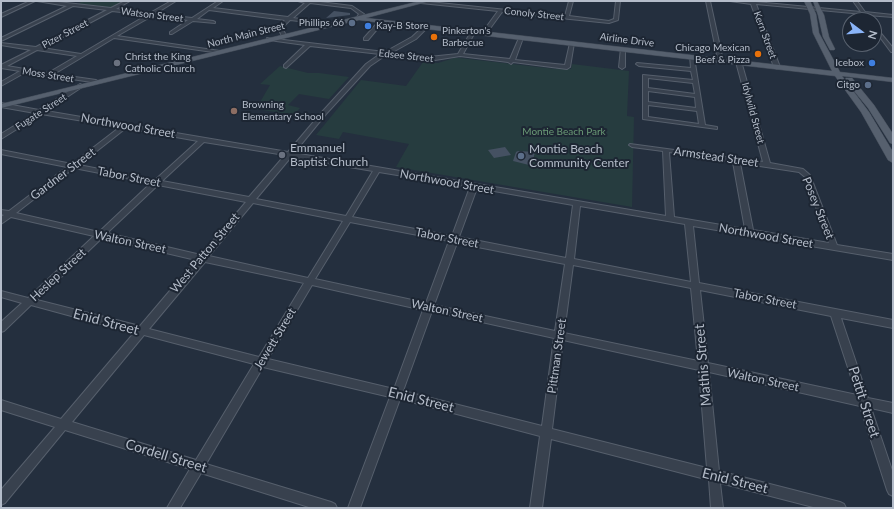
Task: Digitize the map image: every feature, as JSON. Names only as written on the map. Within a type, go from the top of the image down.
[{"type":"main road","points":[[807,1],[811,8],[817,36],[848,90],[871,122],[890,144],[893,160]]},
{"type":"main road","points":[[814,1],[819,9],[826,37],[835,54]]},
{"type":"main road","name":"North Main Street","points":[[2,105],[424,2]]},
{"type":"main road","name":"Airline Drive","points":[[360,17],[362,19],[426,27],[893,80]]},
{"type":"main road","points":[[817,36],[826,37]]},
{"type":"main road","points":[[841,64],[853,86],[871,107],[893,149]]},
{"type":"street","points":[[1,16],[33,1]]},
{"type":"street","name":"Watson Street","points":[[39,1],[213,22]]},
{"type":"street","points":[[1,40],[80,1]]},
{"type":"street","name":"Pizer Street","points":[[2,67],[128,1]]},
{"type":"street","points":[[48,75],[174,1]]},
{"type":"street","points":[[172,33],[221,1]]},
{"type":"street","points":[[300,1],[353,6],[362,14],[360,17]]},
{"type":"street","points":[[284,36],[281,30],[287,19],[309,1]]},
{"type":"street","points":[[566,17],[571,1]]},
{"type":"street","name":"Conoly Street","points":[[424,2],[600,21],[616,20],[618,1]]},
{"type":"street","points":[[708,1],[721,60]]},
{"type":"street","points":[[732,1],[753,3],[761,2],[846,12]]},
{"type":"street","points":[[855,1],[863,12]]},
{"type":"street","name":"Kern Street","points":[[753,3],[777,67]]},
{"type":"street","points":[[208,9],[331,24]]},
{"type":"street","points":[[484,33],[501,10]]},
{"type":"street","points":[[882,15],[893,16]]},
{"type":"street","points":[[366,39],[382,21]]},
{"type":"street","name":"West Patton Street","points":[[1,499],[288,154],[361,72],[371,62],[414,38],[426,27]]},
{"type":"street","points":[[460,55],[473,32]]},
{"type":"street","points":[[113,37],[220,52]]},
{"type":"street","points":[[882,37],[893,52]]},
{"type":"street","points":[[512,62],[521,38]]},
{"type":"street","name":"Edsee Street","points":[[270,39],[432,60],[460,55],[566,67],[572,43]]},
{"type":"street","points":[[1,44],[82,55]]},
{"type":"street","points":[[286,66],[309,44]]},
{"type":"street","points":[[622,67],[623,49]]},
{"type":"street","points":[[692,57],[702,126]]},
{"type":"street","name":"Idylwild Street","points":[[739,62],[767,164]]},
{"type":"street","points":[[639,64],[694,70]]},
{"type":"street","name":"Moss Street","points":[[2,67],[96,82]]},
{"type":"street","points":[[1,84],[25,71]]},
{"type":"street","points":[[696,82],[645,76],[645,118],[715,128]]},
{"type":"street","name":"Fugate Street","points":[[1,137],[80,86]]},
{"type":"street","points":[[645,89],[698,96]]},
{"type":"street","points":[[645,103],[700,110]]},
{"type":"street","name":"Northwood Street","points":[[2,105],[893,258]]},
{"type":"street","name":"Gardner Street","points":[[1,221],[125,126]]},
{"type":"street","name":"Heslep Street","points":[[1,328],[203,139]]},
{"type":"street","name":"Armstead Street","points":[[632,145],[801,170]]},
{"type":"street","points":[[666,150],[670,219]]},
{"type":"street","name":"Tabor Street","points":[[1,152],[893,324]]},
{"type":"street","points":[[736,160],[750,233]]},
{"type":"street","name":"Jewett Street","points":[[173,508],[377,170]]},
{"type":"street","name":"Posey Street","points":[[801,170],[808,176],[834,247]]},
{"type":"street","points":[[354,508],[474,186]]},
{"type":"street","name":"Pittman Street","points":[[536,508],[577,204]]},
{"type":"street","name":"Walton Street","points":[[1,212],[100,236],[893,408]]},
{"type":"street","name":"Mathis Street","points":[[689,223],[717,508]]},
{"type":"street","name":"Enid Street","points":[[1,294],[261,362],[397,394],[840,508]]},
{"type":"street","name":"Pettit Street","points":[[835,314],[893,490]]},
{"type":"street","name":"Cordell Street","points":[[1,405],[331,508]]},
{"type":"green space","points":[[83,1],[124,1],[111,8],[77,4]]},
{"type":"green space","name":"Montie Beach Park","points":[[454,58],[556,69],[557,67],[571,69],[572,64],[629,71],[627,116],[634,117],[632,207],[396,167],[409,144],[343,132],[339,139],[316,135],[361,80],[406,86],[423,62],[438,63]]},
{"type":"green space","points":[[280,66],[308,73],[349,77],[329,99],[299,94],[288,105],[300,108],[294,115],[256,109],[270,85],[260,84]]},
{"type":"building","points":[[334,11],[350,13],[350,15],[326,18]]},
{"type":"building","points":[[505,147],[511,155],[494,158],[488,150]]},
{"type":"building","points":[[516,152],[535,152],[532,164],[529,165],[513,161]]},
{"type":"place","name":"Phillips 66","points":[[352,23]]},
{"type":"place","name":"Kay-B Store","points":[[368,26]]},
{"type":"place","name":"Pinkerton's Barbecue","points":[[434,37]]},
{"type":"place","name":"Chicago Mexican Beef & Pizza","points":[[758,54]]},
{"type":"place","name":"Christ the King Catholic Church","points":[[117,63]]},
{"type":"place","name":"Icebox","points":[[872,63]]},
{"type":"place","name":"Citgo","points":[[868,85]]},
{"type":"place","name":"Browning Elementary School","points":[[234,111]]},
{"type":"place","name":"Emmanuel Baptist Church","points":[[282,155]]},
{"type":"place","name":"Montie Beach Community Center","points":[[521,156]]}]
